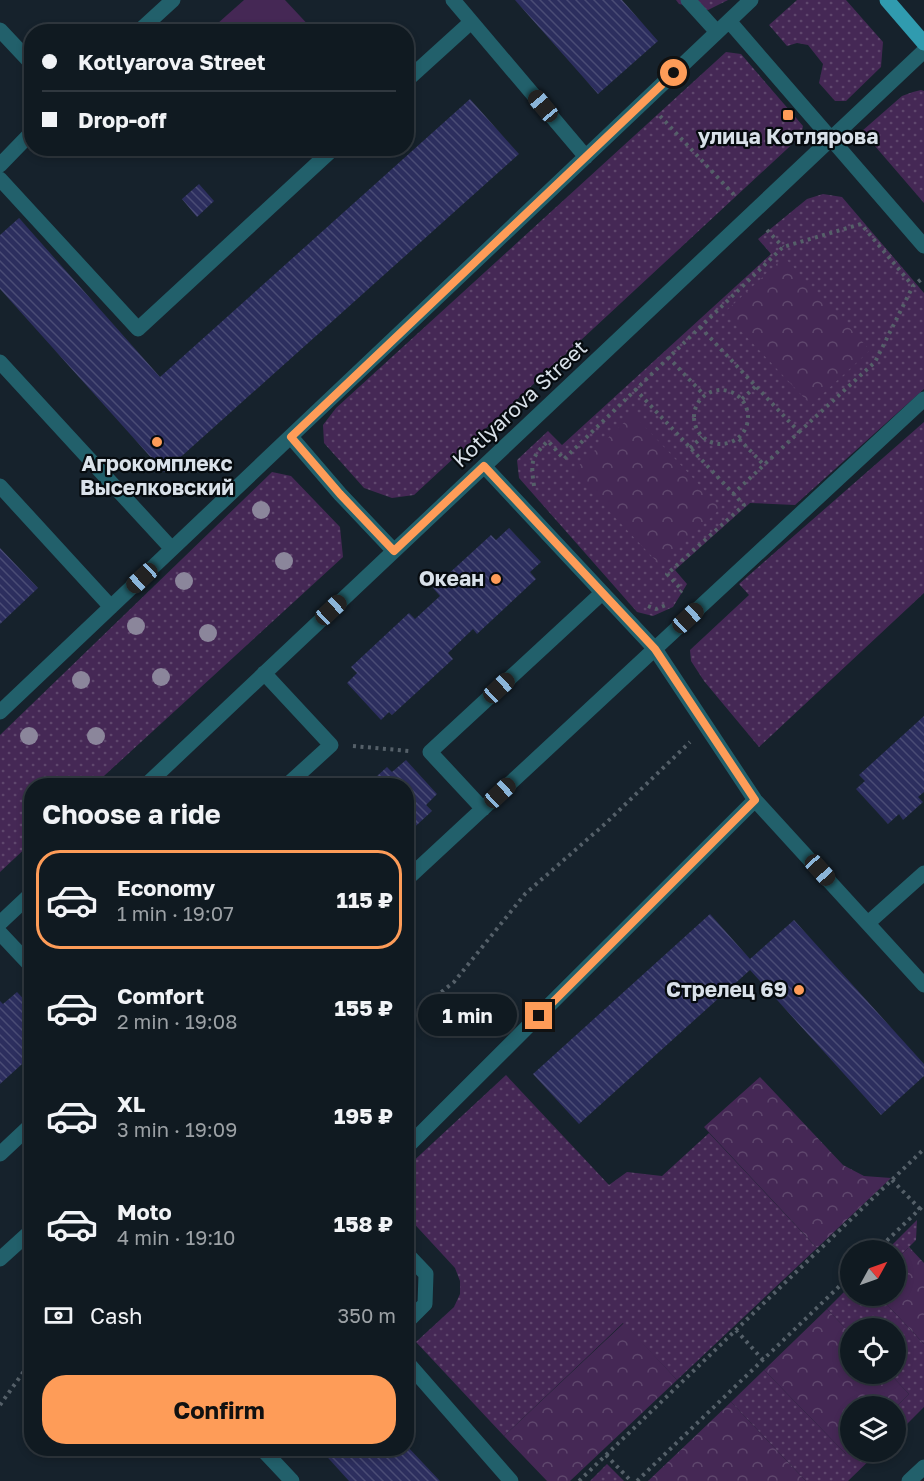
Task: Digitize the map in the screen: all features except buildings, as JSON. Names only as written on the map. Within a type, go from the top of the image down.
[{"type":"main road","points":[[890,1],[924,42]]},
{"type":"street","points":[[147,24],[173,0]]},
{"type":"street","points":[[453,0],[586,157]]},
{"type":"street","points":[[688,0],[723,27],[831,139],[924,246]]},
{"type":"street","points":[[0,712],[751,0]]},
{"type":"street","points":[[414,74],[471,22]]},
{"type":"street","points":[[0,30],[24,56]]},
{"type":"street","name":"Kotlyarova Street","points":[[153,778],[924,51]]},
{"type":"street","points":[[0,165],[24,140]]},
{"type":"street","points":[[0,179],[138,329],[325,156]]},
{"type":"street","points":[[0,362],[172,549]]},
{"type":"street","points":[[414,873],[924,399]]},
{"type":"street","points":[[291,437],[340,494],[394,551]]},
{"type":"street","points":[[484,466],[655,649],[755,800],[924,985]]},
{"type":"street","points":[[0,486],[111,607]]},
{"type":"street","points":[[483,809],[430,752],[602,592]]},
{"type":"street","points":[[264,673],[331,745],[295,778]]},
{"type":"street","points":[[414,1140],[755,800]]},
{"type":"street","points":[[868,923],[924,873]]},
{"type":"street","points":[[0,923],[24,900]]},
{"type":"street","points":[[0,933],[24,958]]},
{"type":"street","points":[[0,1154],[24,1132]]},
{"type":"street","points":[[0,1259],[24,1237]]},
{"type":"street","points":[[414,1261],[426,1274],[425,1304],[414,1315]]},
{"type":"street","points":[[414,1370],[511,1481]]},
{"type":"street","points":[[269,1456],[292,1481]]},
{"type":"street","points":[[909,1481],[924,1467]]},
{"type":"path","points":[[645,101],[783,247]]},
{"type":"path","points":[[534,489],[532,464],[537,452],[548,441],[564,459],[783,247],[861,224],[913,286]]},
{"type":"path","points":[[733,494],[875,362],[913,286],[924,277]]},
{"type":"path","points":[[700,327],[799,432]]},
{"type":"path","points":[[668,357],[704,395]]},
{"type":"path","points":[[742,399],[756,386]]},
{"type":"path","points":[[635,389],[744,506],[668,574],[682,590],[675,597]]},
{"type":"path","points":[[715,390],[730,390],[742,399],[748,410],[747,428],[739,439],[724,445],[708,442],[702,437],[695,425],[695,408],[704,395],[715,390]]},
{"type":"path","points":[[690,448],[702,437]]},
{"type":"path","points":[[739,439],[764,465]]},
{"type":"path","points":[[641,604],[656,609],[668,605]]},
{"type":"path","points":[[414,1014],[454,982],[525,894],[606,823],[706,727]]},
{"type":"path","points":[[331,745],[430,752]]},
{"type":"path","points":[[579,1481],[924,1149]]},
{"type":"path","points":[[892,1180],[920,1209]]},
{"type":"path","points":[[888,1240],[924,1205]]},
{"type":"path","points":[[637,1481],[840,1286]]},
{"type":"path","points":[[736,1330],[763,1360]]},
{"type":"path","points":[[0,1405],[24,1371]]},
{"type":"path","points":[[606,1455],[631,1481]]},
{"type":"green space","points":[[244,0],[285,0],[307,24],[217,24]]},
{"type":"green space","points":[[676,0],[728,0],[708,10],[679,4]]},
{"type":"green space","points":[[797,0],[846,0],[883,42],[881,67],[846,101],[835,101],[819,83],[823,64],[808,45],[797,43],[787,46],[769,25]]},
{"type":"green space","points":[[726,52],[741,54],[803,126],[801,136],[414,495],[392,498],[364,488],[324,443],[323,425],[336,408]]},
{"type":"green space","points":[[924,91],[924,203],[862,131],[902,96]]},
{"type":"green space","points":[[823,194],[842,197],[924,293],[924,389],[795,505],[750,503],[675,570],[687,584],[673,607],[653,616],[637,612],[519,478],[517,460],[548,431],[562,445],[771,254],[758,239],[807,199]]},
{"type":"green space","points":[[784,257],[870,350],[811,405],[724,313]]},
{"type":"green space","points":[[633,414],[721,508],[660,565],[572,472]]},
{"type":"green space","points":[[924,422],[924,593],[759,747],[704,681],[691,661],[690,650],[749,595],[739,584]]},
{"type":"green space","points":[[272,472],[291,476],[340,527],[343,557],[102,778],[24,778],[24,850],[0,872],[0,735]]},
{"type":"green space","points":[[506,1075],[609,1185],[627,1172],[662,1176],[709,1133],[817,1248],[677,1380],[623,1323],[504,1436],[416,1342],[454,1307],[460,1294],[460,1281],[455,1268],[414,1224],[414,1160]]},
{"type":"green space","points":[[760,1077],[843,1165],[864,1176],[891,1178],[817,1248],[704,1127]]},
{"type":"green space","points":[[917,1220],[916,1240],[906,1250],[906,1240],[897,1240]]},
{"type":"green space","points":[[909,1247],[924,1263],[924,1344],[906,1325],[906,1318],[900,1318],[888,1306],[906,1306],[906,1250]]},
{"type":"green space","points":[[840,1296],[840,1306],[888,1306],[900,1318],[840,1318],[840,1323],[827,1309]]},
{"type":"green space","points":[[827,1309],[840,1323],[840,1384],[900,1384],[909,1394],[906,1397],[840,1396],[840,1448],[764,1370]]},
{"type":"green space","points":[[624,1323],[677,1380],[570,1481],[547,1481],[504,1436]]},
{"type":"green space","points":[[906,1325],[924,1344],[924,1407],[906,1425],[906,1397],[909,1394],[900,1384],[906,1384]]},
{"type":"green space","points":[[764,1370],[840,1448],[840,1462],[868,1462],[848,1481],[806,1481],[731,1402]]},
{"type":"green space","points":[[731,1402],[806,1481],[648,1481]]},
{"type":"green space","points":[[607,1464],[624,1481],[590,1481]]},
{"type":"place","name":"улица Котлярова","points":[[788,115]]},
{"type":"place","name":"Агрокомплекс Выселковский","points":[[157,442]]},
{"type":"place","name":"Океан","points":[[496,579]]},
{"type":"place","name":"Стрелец 69","points":[[799,990]]},
{"type":"route","points":[[539,1016],[755,800],[655,649],[484,466],[394,551],[340,494],[291,437],[674,73]]}]
